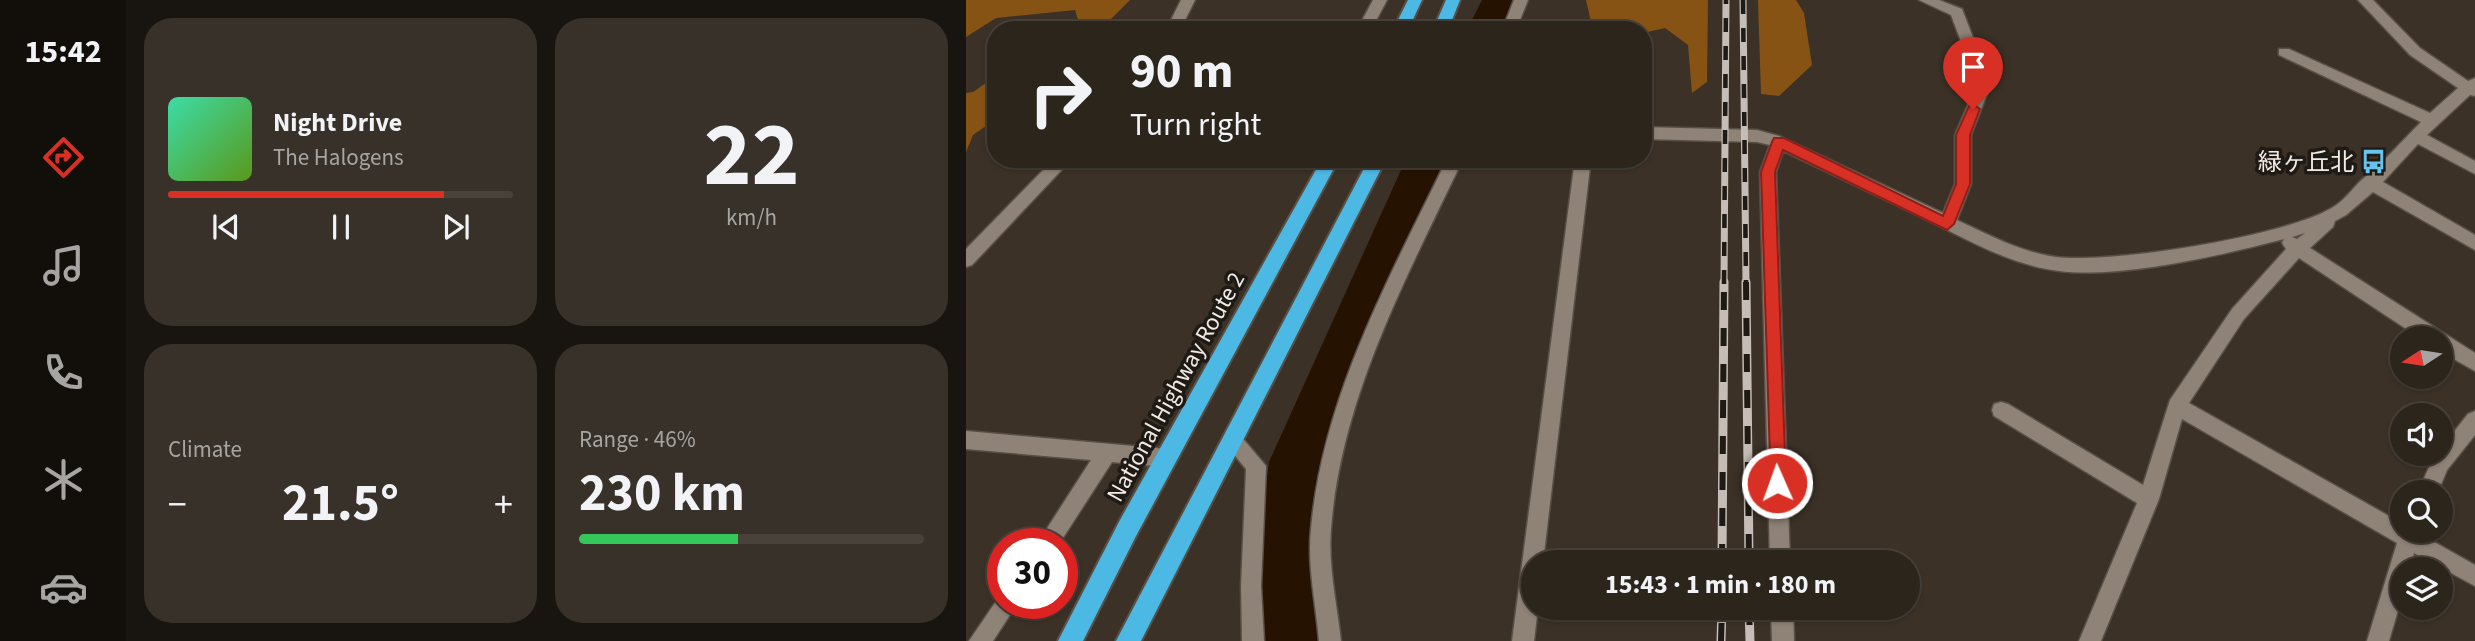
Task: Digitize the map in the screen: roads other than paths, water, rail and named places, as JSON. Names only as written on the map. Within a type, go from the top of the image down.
[{"type":"highway","points":[[1404,21],[1415,0]]},
{"type":"highway","points":[[1444,21],[1453,0]]},
{"type":"highway","name":"National Highway Route 2","points":[[1070,641],[1326,168]]},
{"type":"highway","points":[[1128,641],[1373,168]]},
{"type":"street","points":[[1178,21],[1188,0]]},
{"type":"street","points":[[1369,21],[1380,0]]},
{"type":"street","points":[[1513,21],[1521,0]]},
{"type":"street","points":[[1926,0],[1956,12],[1984,84],[1963,135],[1963,184],[1947,224]]},
{"type":"street","points":[[2090,641],[2150,499],[2177,406],[2238,314],[2298,248],[2371,182],[2431,120],[2473,87],[2426,62],[2409,49],[2365,0]]},
{"type":"street","points":[[2284,52],[2431,120]]},
{"type":"street","points":[[1652,133],[1757,136],[1779,142],[2013,254],[2071,265],[2125,262],[2275,234],[2312,224],[2338,212]]},
{"type":"street","points":[[2416,136],[2475,168]]},
{"type":"street","points":[[1779,142],[1768,172],[1780,550]]},
{"type":"street","points":[[966,260],[1055,168]]},
{"type":"street","points":[[1330,641],[1321,532],[1327,475],[1344,405],[1364,353],[1451,168]]},
{"type":"street","points":[[1523,641],[1582,168]]},
{"type":"street","points":[[2371,182],[2475,243]]},
{"type":"street","points":[[2275,234],[2417,326]]},
{"type":"street","points":[[2454,350],[2475,363]]},
{"type":"street","points":[[2177,406],[2390,522]]},
{"type":"street","points":[[2001,410],[2150,499]]},
{"type":"street","points":[[2433,480],[2440,464],[2475,420]]},
{"type":"street","points":[[966,440],[1167,458]]},
{"type":"street","points":[[1232,440],[1256,466],[1251,586],[1253,641]]},
{"type":"street","points":[[1057,528],[1108,451]]},
{"type":"street","points":[[2378,641],[2407,543]]},
{"type":"street","points":[[2425,543],[2475,576]]},
{"type":"street","points":[[979,641],[995,619]]},
{"type":"street","points":[[1782,620],[1783,641]]},
{"type":"waterway","points":[[1492,21],[1502,0]]},
{"type":"waterway","points":[[1290,641],[1285,571],[1298,462],[1425,168]]},
{"type":"railway","points":[[1724,284],[1726,0]]},
{"type":"railway","points":[[1743,0],[1746,284]]},
{"type":"railway","points":[[1722,550],[1724,282]]},
{"type":"railway","points":[[1746,282],[1749,550]]},
{"type":"railway","points":[[1721,641],[1722,620]]},
{"type":"railway","points":[[1749,620],[1750,641]]},
{"type":"place","name":"緑ヶ丘北","points":[[2374,162]]}]
